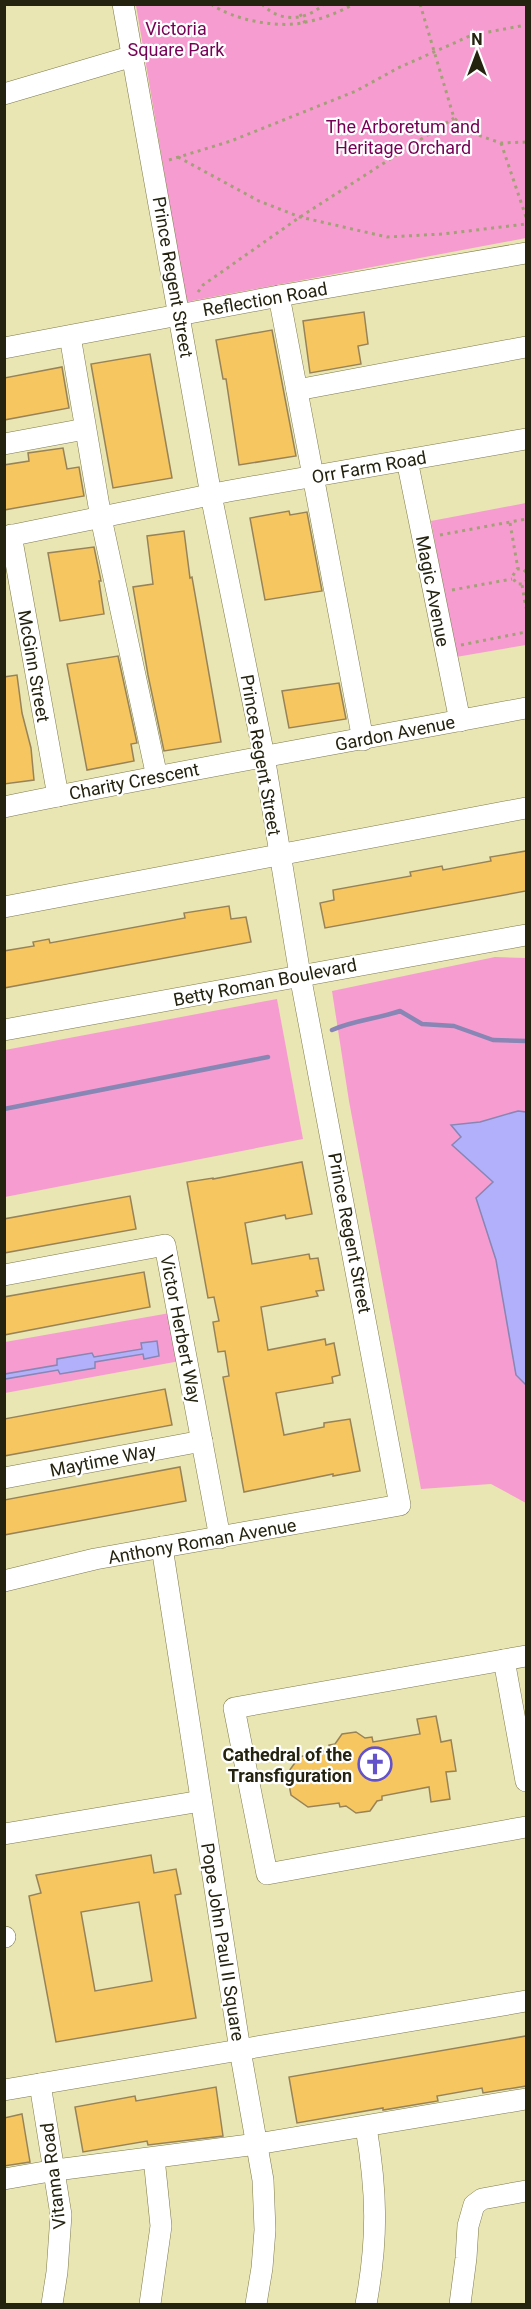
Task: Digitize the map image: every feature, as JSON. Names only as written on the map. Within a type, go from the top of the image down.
[{"type":"street","name":"Prince Regent Street","points":[[123,4],[211,495],[264,756],[300,975],[400,1505]]},
{"type":"street","points":[[4,94],[133,56]]},
{"type":"street","name":"Reflection Road","points":[[4,348],[279,296],[526,253]]},
{"type":"street","points":[[279,296],[363,740]]},
{"type":"street","points":[[70,336],[101,518],[157,777]]},
{"type":"street","points":[[297,390],[526,347]]},
{"type":"street","points":[[4,444],[86,429]]},
{"type":"street","name":"Orr Farm Road","points":[[211,495],[526,439]]},
{"type":"street","name":"Magic Avenue","points":[[407,460],[460,721]]},
{"type":"street","points":[[8,536],[211,495]]},
{"type":"street","name":"McGinn Street","points":[[8,536],[58,796]]},
{"type":"street","name":"Gardon Avenue","points":[[264,756],[363,740],[526,708]]},
{"type":"street","name":"Charity Crescent","points":[[4,807],[264,756]]},
{"type":"street","points":[[4,907],[526,808]]},
{"type":"street","name":"Betty Roman Boulevard","points":[[4,1030],[526,935]]},
{"type":"street","name":"Victor Herbert Way","points":[[4,1275],[165,1245],[220,1538]]},
{"type":"street","name":"Maytime Way","points":[[4,1478],[202,1441]]},
{"type":"street","name":"Anthony Roman Avenue","points":[[4,1581],[95,1559],[400,1505]]},
{"type":"street","name":"Pope John Paul II Square","points":[[162,1547],[240,2050],[526,2001]]},
{"type":"street","points":[[526,1656],[234,1708],[267,1874],[526,1827]]},
{"type":"street","points":[[504,1660],[526,1781]]},
{"type":"street","points":[[4,1834],[201,1801]]},
{"type":"street","points":[[4,2090],[240,2050],[257,2144],[266,2214],[262,2268],[256,2304]]},
{"type":"street","name":"Vitanna Road","points":[[40,2084],[56,2170],[61,2215],[52,2304]]},
{"type":"street","points":[[4,2179],[257,2144],[526,2098]]},
{"type":"street","points":[[366,2127],[374,2174],[376,2211],[375,2247],[366,2304]]},
{"type":"street","points":[[150,2304],[161,2226],[154,2158]]},
{"type":"street","points":[[459,2304],[468,2226],[474,2205],[482,2199],[526,2191]]},
{"type":"path","points":[[211,4],[238,17],[260,22],[289,24],[304,23],[354,4]]},
{"type":"path","points":[[262,4],[273,14],[280,16],[301,16],[316,12],[324,4]]},
{"type":"path","points":[[420,4],[454,118],[469,132],[501,143],[526,142]]},
{"type":"path","points":[[301,16],[304,23]]},
{"type":"path","points":[[152,164],[231,141],[356,91],[472,35],[526,25]]},
{"type":"path","points":[[180,315],[186,302],[195,296],[203,285],[300,217],[454,118]]},
{"type":"path","points":[[501,143],[526,217]]},
{"type":"path","points":[[178,157],[260,201],[300,217],[387,237],[443,234],[526,224]]},
{"type":"path","points":[[423,538],[526,519]]},
{"type":"path","points":[[510,523],[518,569]]},
{"type":"path","points":[[518,569],[526,572]]},
{"type":"path","points":[[512,579],[513,572],[518,569]]},
{"type":"path","points":[[434,593],[512,579]]},
{"type":"path","points":[[512,579],[515,583],[522,585]]},
{"type":"path","points":[[522,585],[526,581]]},
{"type":"path","points":[[522,585],[526,608]]},
{"type":"path","points":[[445,648],[526,632]]},
{"type":"green space","name":"The Arboretum and Heritage Orchard","points":[[136,5],[526,5],[526,238],[186,302]]},
{"type":"green space","points":[[526,503],[526,645],[456,657],[431,521]]},
{"type":"green space","points":[[495,957],[526,958],[526,1503],[491,1484],[421,1489],[349,1101],[332,991]]},
{"type":"green space","points":[[277,999],[303,1139],[5,1197],[5,1050]]},
{"type":"green space","points":[[170,1313],[180,1361],[5,1393],[5,1342]]},
{"type":"water","points":[[518,1111],[526,1112],[526,1385],[516,1375],[496,1260],[476,1198],[493,1182],[452,1145],[461,1137],[451,1125],[480,1122]]},
{"type":"water","points":[[157,1341],[159,1356],[144,1359],[143,1354],[95,1362],[95,1368],[60,1374],[58,1370],[5,1379],[5,1374],[57,1365],[57,1359],[92,1353],[94,1357],[142,1349],[141,1343]]},
{"type":"building","points":[[364,312],[368,344],[358,346],[361,364],[310,373],[303,321]]},
{"type":"building","points":[[272,330],[296,456],[239,465],[226,379],[223,379],[216,340]]},
{"type":"building","points":[[150,354],[172,478],[113,488],[91,364]]},
{"type":"building","points":[[62,367],[69,408],[4,420],[4,378]]},
{"type":"building","points":[[63,448],[67,469],[79,467],[84,496],[4,510],[4,465],[29,461],[28,453]]},
{"type":"building","points":[[289,511],[290,515],[307,512],[322,591],[265,600],[250,518]]},
{"type":"building","points":[[184,531],[190,578],[192,577],[221,742],[164,751],[133,587],[153,584],[147,536]]},
{"type":"building","points":[[94,547],[101,581],[99,581],[104,614],[60,621],[48,553]]},
{"type":"building","points":[[118,656],[137,743],[131,744],[134,761],[87,770],[67,664]]},
{"type":"building","points":[[17,675],[22,713],[31,748],[34,780],[4,784],[4,677]]},
{"type":"building","points":[[339,683],[346,719],[289,728],[282,691]]},
{"type":"building","points":[[526,851],[526,891],[325,928],[320,903],[334,900],[333,890],[411,876],[410,872],[442,866],[443,870],[491,861],[490,857]]},
{"type":"building","points":[[229,906],[231,919],[246,917],[251,942],[4,988],[4,951],[34,946],[33,942],[49,939],[50,943],[185,918],[184,913]]},
{"type":"building","points":[[302,1162],[312,1214],[286,1219],[285,1215],[245,1223],[252,1264],[309,1254],[310,1259],[318,1258],[324,1290],[316,1291],[318,1296],[261,1307],[268,1350],[325,1339],[326,1345],[334,1343],[340,1375],[332,1377],[333,1383],[276,1393],[284,1435],[324,1427],[324,1423],[350,1419],[360,1471],[333,1476],[333,1474],[244,1492],[223,1377],[229,1376],[225,1351],[218,1352],[213,1322],[219,1321],[214,1297],[208,1298],[187,1182]]},
{"type":"building","points":[[130,1196],[136,1229],[4,1253],[4,1219]]},
{"type":"building","points":[[144,1272],[150,1307],[4,1335],[4,1297]]},
{"type":"building","points":[[165,1389],[172,1425],[4,1456],[4,1419]]},
{"type":"building","points":[[180,1467],[186,1501],[4,1535],[4,1500]]},
{"type":"building","name":"Cathedral of the Transfiguration","points":[[436,1716],[441,1742],[451,1740],[456,1771],[446,1772],[450,1799],[431,1802],[429,1787],[382,1796],[382,1800],[377,1801],[370,1811],[356,1813],[346,1806],[340,1807],[339,1803],[308,1807],[291,1795],[287,1774],[299,1757],[330,1750],[329,1745],[335,1744],[342,1734],[356,1732],[365,1738],[372,1737],[373,1742],[420,1734],[417,1719]]},
{"type":"building","points":[[151,1855],[154,1873],[176,1869],[181,1894],[175,1895],[196,2018],[56,2042],[29,1896],[41,1893],[36,1875]],"holes":[[[139,1902],[152,1981],[95,1991],[81,1912]]]},
{"type":"building","points":[[526,2036],[526,2086],[483,2093],[482,2088],[437,2096],[438,2101],[297,2123],[289,2077]]},
{"type":"building","points":[[216,2087],[223,2136],[148,2145],[147,2141],[83,2152],[75,2107],[135,2096],[136,2101]]},
{"type":"building","points":[[22,2114],[30,2162],[4,2166],[4,2118]]},
{"type":"waterway","points":[[332,1030],[400,1011],[422,1024],[454,1026],[493,1040],[526,1041]]},
{"type":"waterway","points":[[4,1109],[268,1057]]},
{"type":"place","name":"Cathedral of the Transfiguration","points":[[375,1764]]},
{"type":"park label","name":"Victoria Square Park","points":[[176,38]]}]
